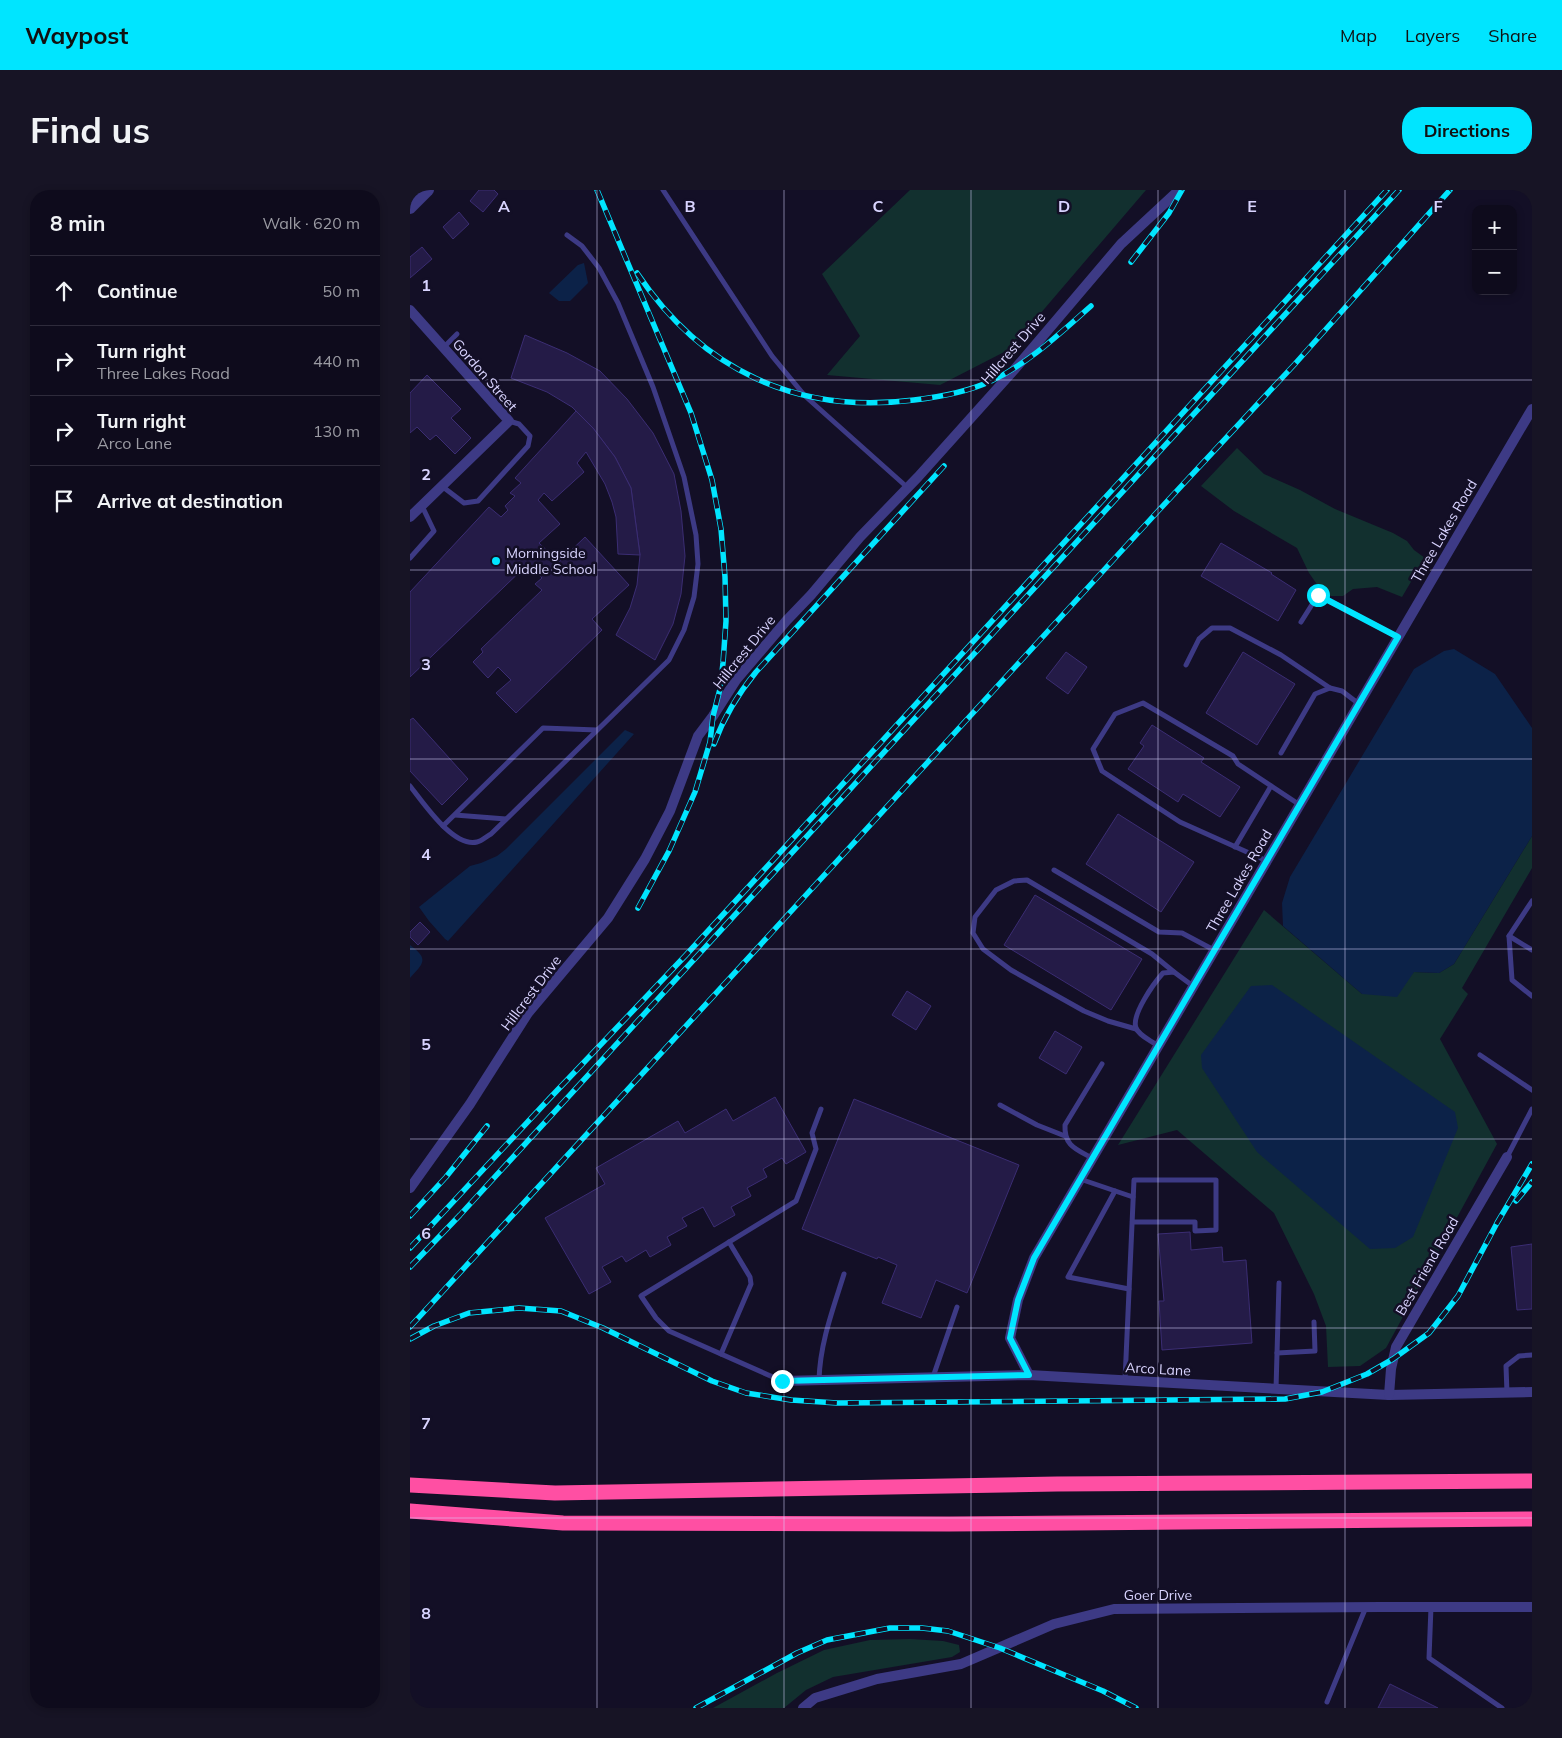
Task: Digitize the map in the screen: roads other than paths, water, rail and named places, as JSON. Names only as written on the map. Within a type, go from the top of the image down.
[{"type":"highway","points":[[410,1485],[555,1493],[1057,1484],[1532,1481]]},
{"type":"highway","points":[[410,1511],[563,1523],[949,1524],[1532,1518]]},
{"type":"highway","points":[[1404,1519],[1532,1526]]},
{"type":"street","points":[[410,208],[428,190]]},
{"type":"street","name":"Hillcrest Drive","points":[[410,1188],[470,1104],[528,1013],[608,918],[644,859],[670,811],[698,736],[736,680],[860,537],[908,488],[1014,370],[1121,244],[1179,190]]},
{"type":"street","name":"Gordon Street","points":[[410,310],[509,421],[411,516]]},
{"type":"street","name":"Three Lakes Road","points":[[1029,1375],[1010,1338],[1018,1300],[1034,1258],[1532,409]]},
{"type":"street","name":"Best Friend Road","points":[[1389,1395],[1391,1368],[1396,1347],[1507,1157]]},
{"type":"street","name":"Arco Lane","points":[[782,1381],[1029,1375],[1389,1395],[1532,1392]]},
{"type":"street","name":"Goer Drive","points":[[803,1708],[815,1698],[877,1679],[961,1664],[1054,1624],[1114,1609],[1532,1608]]},
{"type":"lane","points":[[663,190],[772,356],[805,396],[908,488]]},
{"type":"lane","points":[[410,786],[431,813],[452,835],[466,842],[478,842],[491,834],[669,660],[684,630],[694,597],[698,564],[696,535],[684,477],[652,387],[618,303],[599,268],[582,246],[567,235]]},
{"type":"lane","points":[[443,347],[457,334]]},
{"type":"lane","points":[[443,486],[464,503],[478,501],[528,446],[530,436],[519,424],[509,421]]},
{"type":"lane","points":[[410,558],[434,531],[422,506]]},
{"type":"lane","points":[[1301,622],[1318,595],[1398,637]]},
{"type":"lane","points":[[1186,665],[1199,639],[1212,628],[1230,628],[1281,655],[1330,688],[1342,691],[1359,704]]},
{"type":"lane","points":[[1281,753],[1315,694],[1330,688]]},
{"type":"lane","points":[[1267,861],[1180,822],[1102,771],[1093,749],[1114,714],[1142,703],[1233,756],[1238,764],[1300,805]]},
{"type":"lane","points":[[444,826],[543,728],[597,730]]},
{"type":"lane","points":[[1235,847],[1271,786]]},
{"type":"lane","points":[[454,815],[506,819]]},
{"type":"lane","points":[[1054,870],[1159,932],[1182,933],[1214,951]]},
{"type":"lane","points":[[1158,1046],[1136,1029],[1108,1021],[1084,1011],[1012,970],[983,949],[973,933],[975,918],[996,890],[1014,881],[1027,880],[1152,954],[1193,987]]},
{"type":"lane","points":[[1532,901],[1508,936],[1512,980],[1532,996]]},
{"type":"lane","points":[[1508,936],[1532,950]]},
{"type":"lane","points":[[1136,1029],[1136,1017],[1155,982],[1163,973],[1174,972]]},
{"type":"lane","points":[[1480,1055],[1532,1090]]},
{"type":"lane","points":[[1093,1158],[1072,1147],[1065,1136],[1065,1125],[1102,1064]]},
{"type":"lane","points":[[1000,1105],[1037,1126],[1065,1136]]},
{"type":"lane","points":[[1507,1157],[1532,1109]]},
{"type":"lane","points":[[782,1381],[669,1331],[656,1318],[642,1296],[796,1201],[816,1149],[812,1134],[821,1110]]},
{"type":"lane","points":[[1080,1179],[1133,1197]]},
{"type":"lane","points":[[1125,1380],[1133,1197],[1134,1180],[1216,1180],[1216,1230],[1195,1231],[1195,1222],[1132,1222]]},
{"type":"lane","points":[[1115,1191],[1068,1277],[1129,1289]]},
{"type":"lane","points":[[721,1354],[751,1284],[750,1277],[729,1242]]},
{"type":"lane","points":[[819,1380],[820,1358],[825,1334],[844,1274]]},
{"type":"lane","points":[[1276,1389],[1279,1283]]},
{"type":"lane","points":[[933,1378],[957,1308]]},
{"type":"lane","points":[[1277,1353],[1315,1351],[1314,1322]]},
{"type":"lane","points":[[1507,1393],[1506,1366],[1519,1356],[1532,1355]]},
{"type":"lane","points":[[1327,1702],[1366,1607]]},
{"type":"lane","points":[[1432,1607],[1429,1658],[1502,1708]]},
{"type":"water","points":[[584,263],[588,283],[570,301],[559,301],[549,293],[578,265]]},
{"type":"water","points":[[1454,649],[1495,674],[1532,728],[1532,836],[1454,964],[1439,973],[1414,972],[1397,997],[1362,994],[1283,926],[1282,903],[1290,877],[1414,669],[1444,651]]},
{"type":"water","points":[[625,730],[634,734],[448,941],[445,939],[419,907],[470,866],[497,856],[506,849]]},
{"type":"water","points":[[410,945],[420,954],[422,961],[419,968],[410,978]]},
{"type":"water","points":[[1272,985],[1455,1112],[1458,1128],[1413,1237],[1395,1248],[1370,1249],[1257,1152],[1202,1068],[1201,1055],[1251,986]]},
{"type":"railway","points":[[597,190],[691,413],[712,480],[721,529],[725,577],[726,621],[723,663],[710,742],[695,792],[669,851],[638,908]]},
{"type":"railway","points":[[1131,262],[1169,213],[1182,190]]},
{"type":"railway","points":[[410,1248],[686,955],[1387,190]]},
{"type":"railway","points":[[410,1267],[460,1215],[1399,190]]},
{"type":"railway","points":[[410,1327],[1294,365],[1450,190]]},
{"type":"railway","points":[[637,273],[663,307],[691,336],[722,360],[756,378],[792,392],[830,400],[871,403],[934,397],[982,385],[1005,374],[1031,357],[1091,306]]},
{"type":"railway","points":[[714,744],[732,706],[756,672],[944,466]]},
{"type":"railway","points":[[410,1216],[446,1177],[487,1126]]},
{"type":"railway","points":[[410,1339],[434,1326],[469,1313],[519,1308],[561,1311],[603,1328],[712,1381],[746,1393],[791,1400],[837,1403],[1285,1399],[1322,1392],[1367,1374],[1393,1359],[1429,1333],[1458,1296],[1497,1223],[1532,1164]]},
{"type":"railway","points":[[1516,1201],[1532,1182]]},
{"type":"railway","points":[[696,1708],[797,1653],[827,1640],[890,1628],[922,1628],[948,1631],[1000,1648],[1103,1691],[1136,1708]]},
{"type":"place","name":"Morningside Middle School","points":[[496,561]]}]
